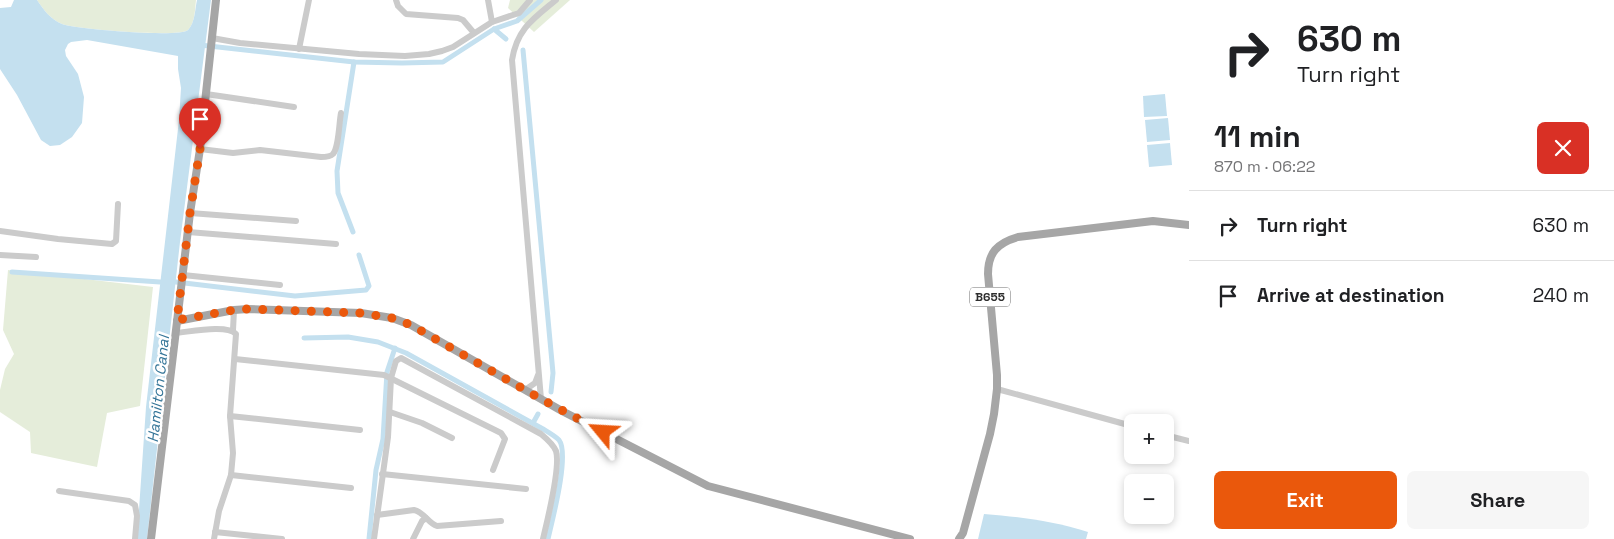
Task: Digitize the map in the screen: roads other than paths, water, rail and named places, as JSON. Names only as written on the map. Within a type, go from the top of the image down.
[{"type":"main road","points":[[151,539],[190,213],[200,149],[216,0]]},
{"type":"main road","name":"B655","points":[[962,537],[990,434],[997,389],[988,274],[988,264],[994,250],[1008,240],[1018,238],[1153,221],[1189,224]]},
{"type":"main road","points":[[177,320],[248,309],[361,313],[392,318],[411,325],[541,399],[708,486],[910,539]]},
{"type":"street","points":[[299,49],[309,0]]},
{"type":"street","points":[[396,0],[398,6],[406,14],[458,18],[463,20],[474,32]]},
{"type":"street","points":[[488,0],[492,22]]},
{"type":"street","points":[[212,40],[359,54],[405,56],[429,54],[448,49],[492,22],[519,13],[530,0]]},
{"type":"street","points":[[541,399],[512,60],[514,46],[520,34],[556,0]]},
{"type":"street","points":[[206,94],[294,107]]},
{"type":"street","points":[[200,149],[233,153],[260,150],[329,157],[333,154],[337,145],[340,112]]},
{"type":"street","points":[[0,231],[112,244],[116,241],[118,204]]},
{"type":"street","points":[[190,213],[296,220]]},
{"type":"street","points":[[188,232],[336,244]]},
{"type":"street","points":[[0,255],[36,257]]},
{"type":"street","points":[[183,276],[280,285]]},
{"type":"street","points":[[234,310],[233,330],[237,338],[230,416],[233,453],[231,475],[219,511],[215,536],[282,539]]},
{"type":"street","points":[[175,333],[221,329],[233,330]]},
{"type":"street","points":[[374,539],[390,412],[388,377],[396,362],[401,358],[541,434],[551,443],[556,452],[556,469],[543,539]]},
{"type":"street","points":[[234,359],[388,377],[502,433],[505,439],[493,470]]},
{"type":"street","points":[[525,390],[535,383],[539,372]]},
{"type":"street","points":[[997,389],[1124,424]]},
{"type":"street","points":[[390,412],[422,423],[452,438]]},
{"type":"street","points":[[230,416],[360,430]]},
{"type":"street","points":[[1174,437],[1189,441]]},
{"type":"street","points":[[382,474],[526,489]]},
{"type":"street","points":[[231,475],[352,488]]},
{"type":"street","points":[[59,491],[129,500],[135,505],[137,516],[135,539]]},
{"type":"street","points":[[377,515],[414,510],[419,511],[432,524],[437,526],[501,521]]},
{"type":"street","points":[[414,539],[422,521],[426,518]]},
{"type":"water","name":"Hamilton Canal","points":[[14,0],[37,0],[54,20],[71,26],[127,32],[167,33],[188,30],[193,20],[197,0],[211,0],[180,242],[147,539],[137,539],[146,407],[179,120],[181,88],[178,56],[87,40],[68,44],[65,50],[66,56],[78,74],[84,97],[82,123],[72,137],[60,145],[50,146],[41,140],[17,95],[0,69],[0,8],[11,7]]},
{"type":"water","points":[[1165,94],[1167,116],[1144,117],[1143,96]]},
{"type":"water","points":[[1168,118],[1170,140],[1147,142],[1145,120]]},
{"type":"water","points":[[1170,143],[1172,165],[1149,167],[1147,145]]},
{"type":"water","points":[[984,514],[1037,520],[1088,532],[1086,539],[978,539]]},
{"type":"waterway","points":[[200,45],[354,62],[443,62],[494,29],[517,21],[541,0]]},
{"type":"waterway","points":[[494,29],[506,39]]},
{"type":"waterway","points":[[523,50],[553,373],[551,392]]},
{"type":"waterway","points":[[353,232],[338,193],[337,171],[354,62]]},
{"type":"waterway","points":[[12,272],[176,282],[295,296],[366,290],[369,286],[359,255]]},
{"type":"waterway","points":[[304,338],[348,337],[378,342],[406,353],[543,429],[559,440],[562,448],[561,473],[548,539]]},
{"type":"waterway","points":[[369,539],[376,470],[383,439],[387,372],[395,348]]},
{"type":"waterway","points":[[533,423],[538,414]]}]
